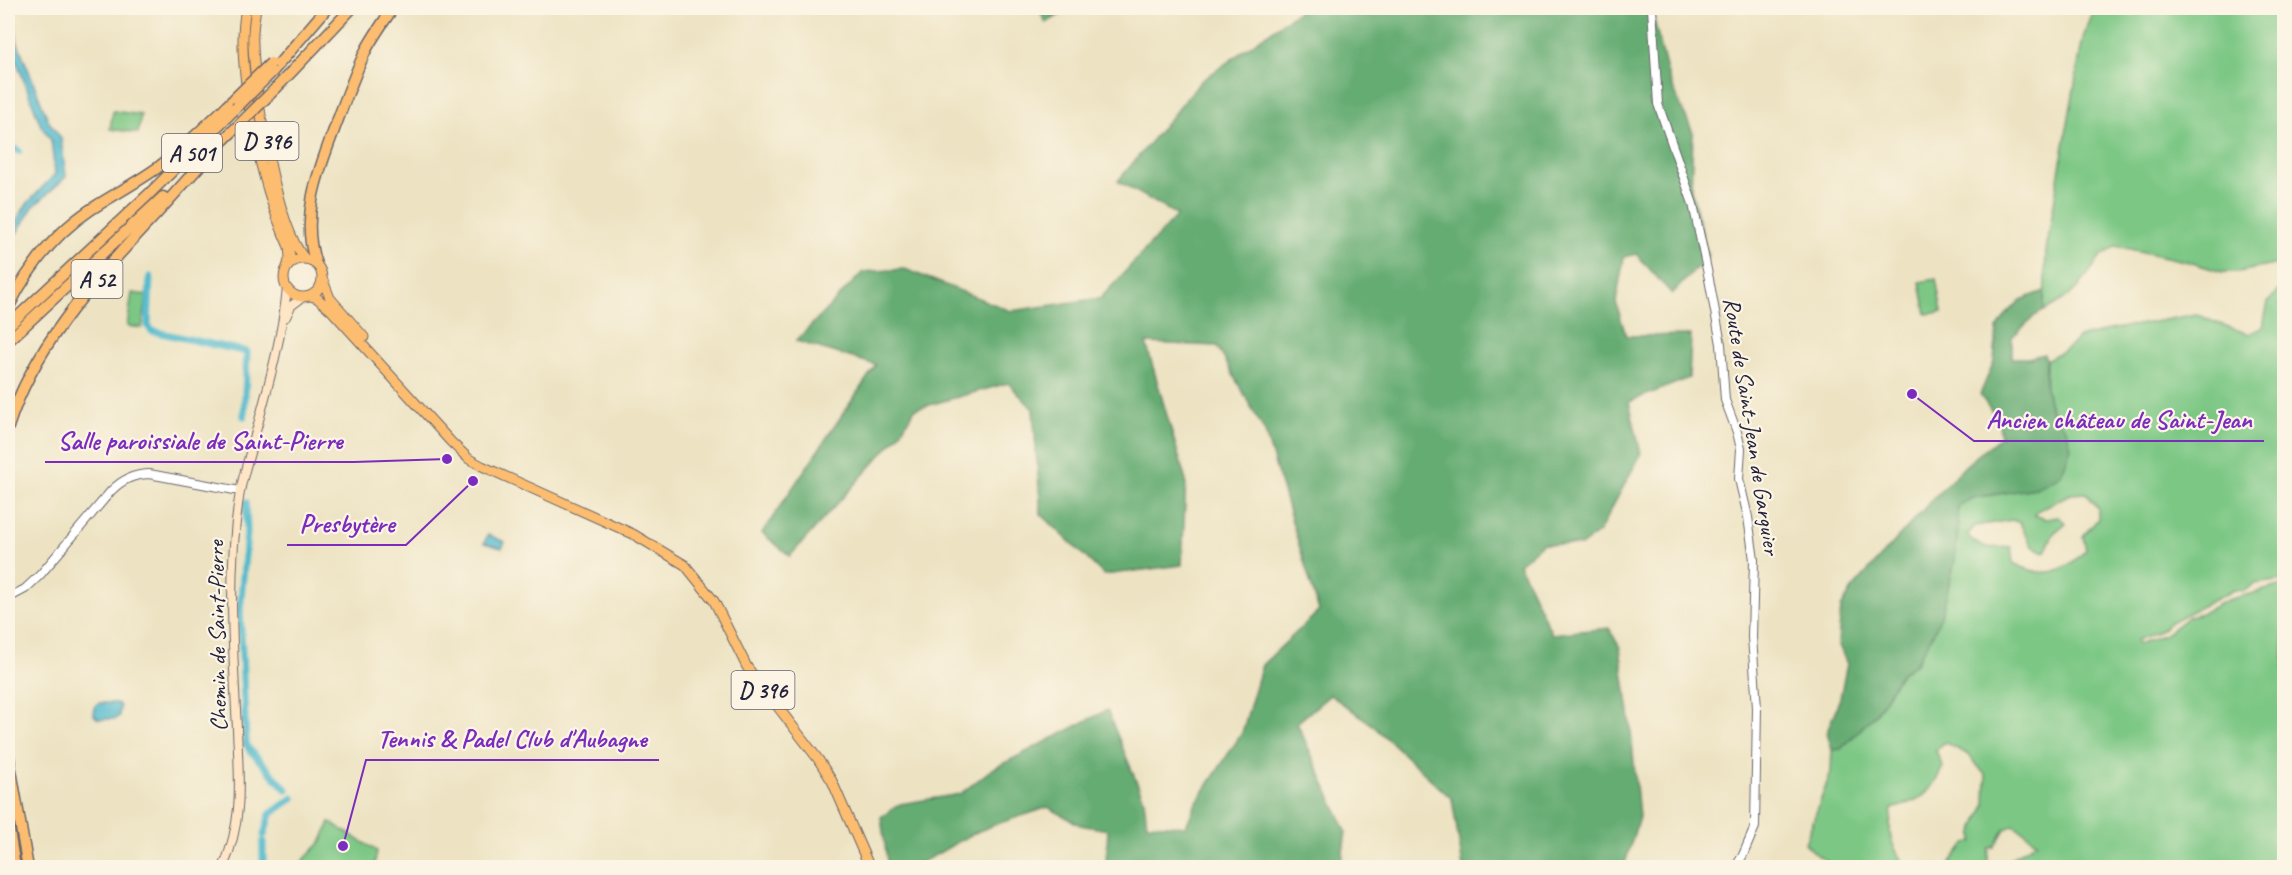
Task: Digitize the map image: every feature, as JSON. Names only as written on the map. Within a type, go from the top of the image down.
[{"type":"highway","name":"A 501","points":[[8,326],[147,196],[327,8]]},
{"type":"highway","name":"A 52","points":[[8,427],[26,380],[50,339],[77,302],[214,150],[352,8]]},
{"type":"highway","points":[[316,264],[310,225],[311,202],[317,176],[367,48],[393,8]]},
{"type":"highway","name":"A 52","points":[[8,307],[31,269],[68,228],[88,212],[158,167],[236,103]]},
{"type":"highway","name":"A 501","points":[[8,341],[214,150]]},
{"type":"highway","points":[[8,753],[28,867]]},
{"type":"highway","points":[[8,824],[15,867]]},
{"type":"main road","name":"D 396","points":[[246,8],[243,33],[244,66],[252,130],[263,181],[289,247],[290,257],[287,267]]},
{"type":"main road","name":"D 396","points":[[256,8],[253,33],[255,66],[276,188],[291,234],[305,259]]},
{"type":"main road","points":[[298,259],[305,259],[316,264],[322,278],[316,292],[306,296],[296,296],[287,288],[284,281],[287,267],[298,259]]},
{"type":"main road","name":"D 396","points":[[322,278],[330,298],[369,343],[407,394]]},
{"type":"main road","name":"Chemin de Saint-Pierre","points":[[223,867],[233,844],[240,788],[232,630],[232,568],[240,491],[279,334],[287,288]]},
{"type":"main road","name":"D 396","points":[[306,296],[318,298],[331,310],[451,442],[476,463],[633,534],[685,565],[714,601],[747,667],[832,780],[870,867]]},
{"type":"main road","name":"Chemin de Saint-Pierre","points":[[279,334],[291,306],[306,296]]},
{"type":"street","name":"Route de Saint-Jean de Garguier","points":[[1652,8],[1658,104],[1693,204],[1709,279],[1721,344],[1725,400],[1741,450],[1739,479],[1748,517],[1754,560],[1752,637],[1757,708],[1755,827],[1735,867]]},
{"type":"street","points":[[8,598],[25,589],[40,575],[111,490],[125,479],[149,474],[240,491]]},
{"type":"green space","points":[[1038,8],[1071,8],[1046,23]]},
{"type":"green space","points":[[1303,8],[1651,8],[1669,79],[1693,133],[1691,190],[1708,256],[1672,294],[1636,254],[1624,257],[1616,302],[1626,336],[1691,335],[1689,378],[1629,402],[1641,454],[1599,532],[1581,546],[1543,543],[1519,564],[1552,634],[1609,628],[1620,648],[1630,720],[1639,817],[1624,867],[1463,867],[1452,799],[1370,723],[1330,695],[1297,723],[1346,831],[1341,867],[1116,867],[1106,862],[1108,830],[1080,825],[1048,807],[978,831],[931,858],[913,864],[888,867],[881,817],[900,804],[960,794],[991,770],[1107,710],[1144,800],[1147,824],[1186,826],[1196,803],[1242,733],[1262,665],[1319,611],[1265,432],[1217,346],[1146,343],[1186,481],[1182,565],[1104,575],[1041,514],[1033,409],[1008,383],[915,409],[899,435],[790,556],[762,533],[876,365],[796,341],[863,272],[905,269],[1011,311],[1101,298],[1177,215],[1118,181],[1200,82]]},
{"type":"green space","points":[[2095,8],[2284,8],[2284,263],[2238,272],[2222,272],[2189,262],[2116,246],[2101,256],[2078,288],[2044,311],[2046,251],[2057,185],[2083,38]]},
{"type":"green space","points":[[113,111],[141,115],[138,133],[110,129]]},
{"type":"green space","points":[[1936,279],[1942,312],[1926,314],[1920,282]]},
{"type":"green space","points":[[2284,284],[2284,580],[2254,584],[2244,591],[2234,590],[2170,622],[2162,630],[2137,640],[2138,644],[2166,634],[2189,616],[2202,613],[2227,600],[2284,585],[2284,867],[2010,867],[2010,859],[2037,842],[2014,825],[2005,829],[1994,847],[1989,848],[1987,867],[1947,867],[1965,844],[1973,842],[1973,832],[1985,805],[1986,776],[1969,755],[1944,742],[1936,751],[1943,767],[1929,790],[1911,803],[1892,809],[1891,840],[1905,867],[1835,867],[1816,854],[1805,843],[1831,772],[1832,750],[1841,748],[1857,733],[1876,713],[1901,673],[1916,663],[1954,565],[1958,506],[1972,498],[2009,492],[2060,420],[2048,399],[2046,360],[2070,347],[2078,338],[2197,314],[2249,334],[2263,327],[2268,302]],"holes":[[[2086,493],[2098,508],[2098,519],[2083,536],[2086,550],[2069,564],[2052,572],[2024,568],[2013,563],[2011,547],[1981,546],[1967,535],[1975,526],[2012,520],[2020,523],[2032,546],[2045,552],[2054,533],[2066,523],[2058,517],[2046,519],[2034,515],[2037,511],[2070,494]]]},
{"type":"green space","points":[[2044,291],[2044,311],[2036,315],[2012,337],[2012,358],[2028,358],[2044,354],[2045,383],[2051,411],[2066,429],[2071,447],[2064,468],[2058,477],[2036,488],[1972,498],[1958,506],[1954,565],[1941,616],[1932,636],[1916,663],[1901,673],[1876,713],[1841,749],[1832,750],[1827,732],[1840,698],[1847,664],[1838,643],[1841,608],[1852,589],[1930,502],[1966,465],[2001,436],[1998,420],[1980,395],[1994,361],[1997,329],[2006,315],[2021,300]]},
{"type":"green space","points":[[132,293],[147,295],[142,328],[127,326]]},
{"type":"green space","points":[[330,822],[377,851],[374,867],[297,867],[322,841]]},
{"type":"water","points":[[8,8],[12,8],[17,41],[49,122],[61,138],[66,177],[33,207],[8,247],[8,233],[27,204],[55,174],[51,140],[41,126],[9,41]]},
{"type":"water","points":[[488,535],[505,542],[502,548],[484,543]]},
{"type":"water","points":[[99,703],[117,703],[120,706],[119,716],[115,719],[98,719],[94,715],[95,706]]},
{"type":"waterway","points":[[8,145],[19,151]]},
{"type":"waterway","points":[[150,277],[148,326],[152,331],[247,352],[244,416]]},
{"type":"waterway","points":[[246,502],[247,533],[240,610],[246,743],[287,790]]},
{"type":"waterway","points":[[264,835],[270,814],[293,798]]},
{"type":"waterway","points":[[263,842],[263,862],[266,868]]},
{"type":"place","name":"Ancien château de Saint-Jean","points":[[1912,394]]},
{"type":"place","name":"Salle paroissiale de Saint-Pierre","points":[[447,459]]},
{"type":"place","name":"Presbytère","points":[[473,481]]},
{"type":"place","name":"Tennis & Padel Club d'Aubagne","points":[[343,846]]}]
